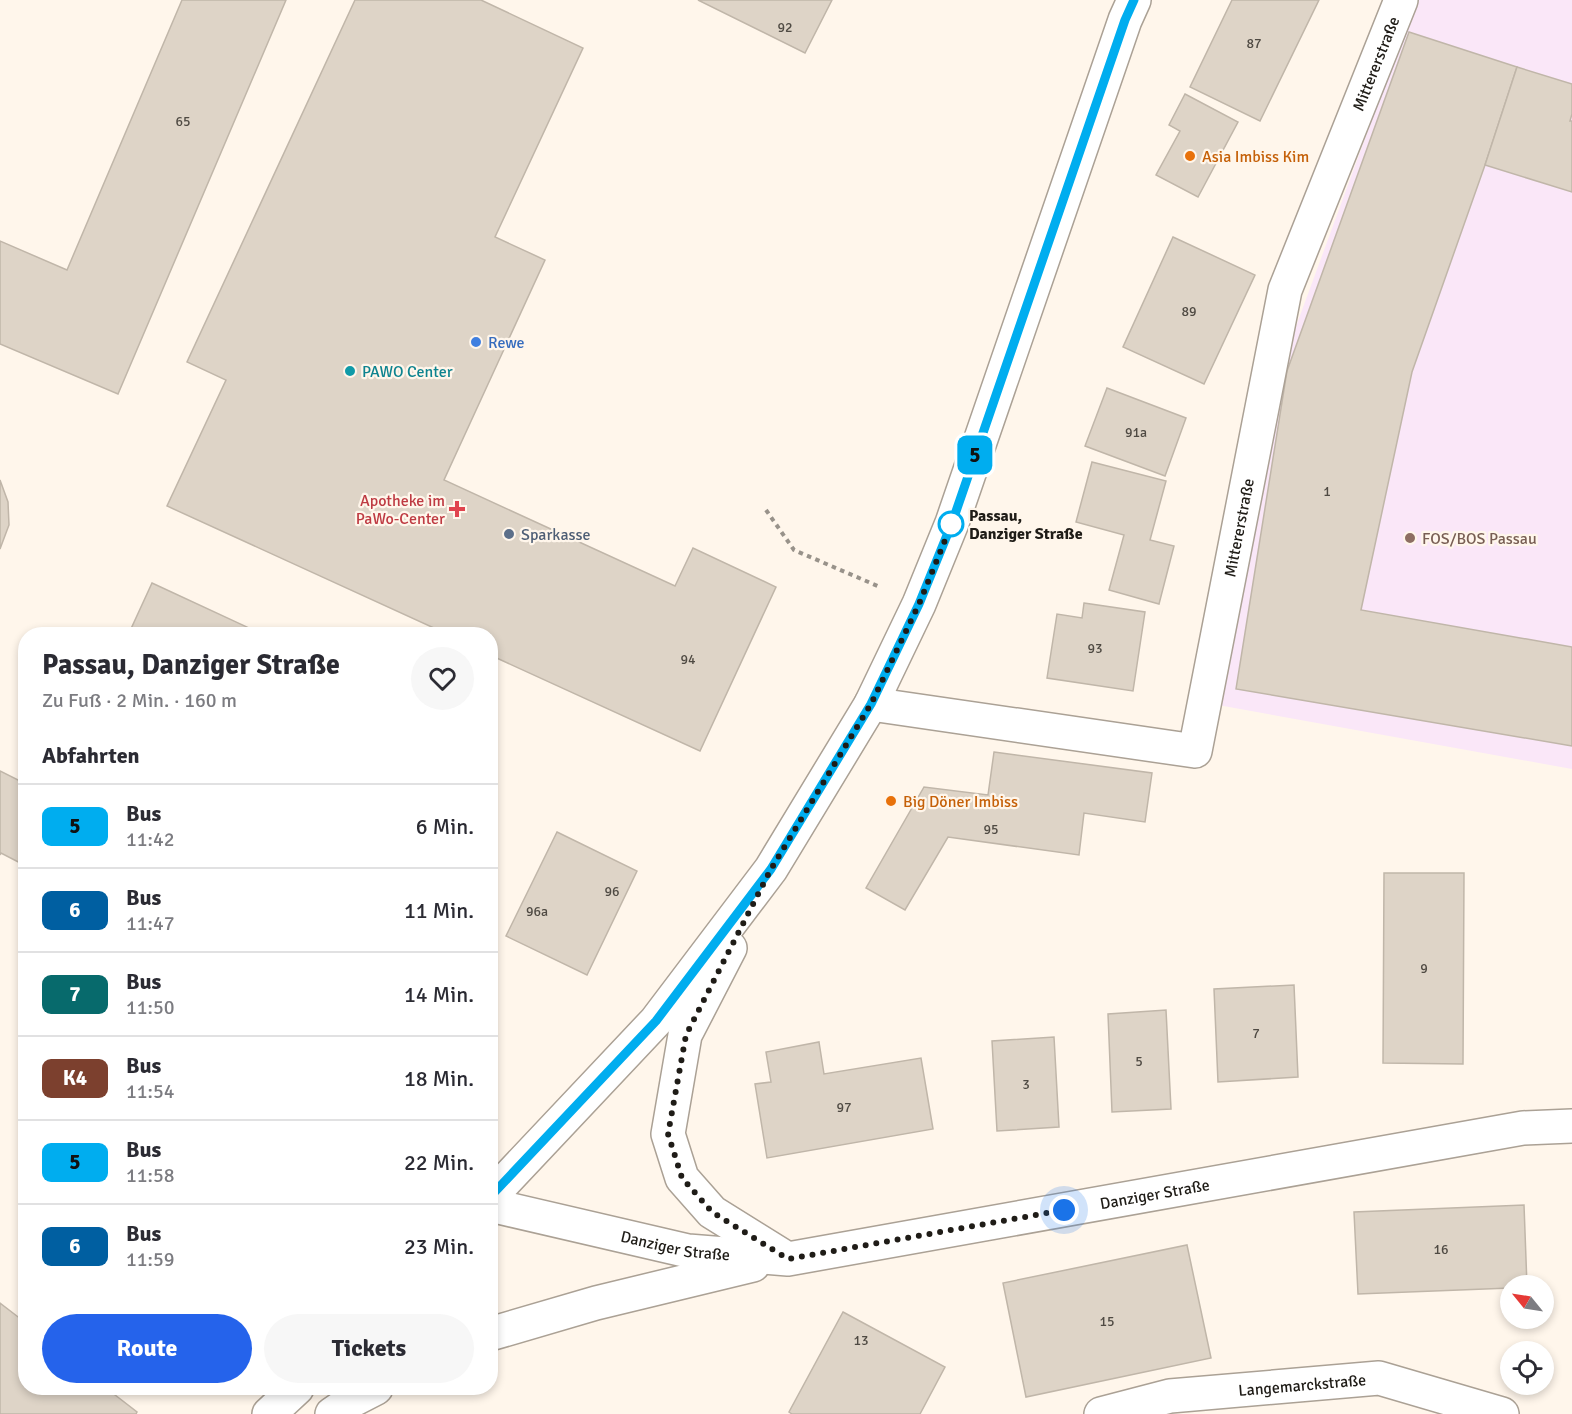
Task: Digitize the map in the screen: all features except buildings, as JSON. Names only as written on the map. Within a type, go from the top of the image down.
[{"type":"street","points":[[785,1259],[712,1212],[682,1178],[668,1134],[686,1035],[771,869],[871,704],[919,604],[952,523],[1134,0]]},
{"type":"street","name":"Mittererstraße","points":[[871,704],[1195,751],[1285,290],[1401,0]]},
{"type":"street","points":[[498,1189],[656,1021],[771,869]]},
{"type":"street","name":"Danziger Straße","points":[[498,1207],[688,1251],[785,1259],[1523,1128],[1572,1126]]},
{"type":"street","points":[[498,1332],[596,1303],[785,1259]]},
{"type":"street","name":"Langemarckstraße","points":[[1101,1414],[1170,1396],[1379,1378],[1502,1414]]},
{"type":"street","points":[[269,1414],[289,1395]]},
{"type":"street","points":[[332,1414],[363,1395]]},
{"type":"path","points":[[766,510],[794,550],[919,604]]},
{"type":"shaded area","name":"FOS/BOS Passau","points":[[1416,0],[1572,0],[1572,769],[1218,705],[1280,370]]},
{"type":"bus line","name":"5","points":[[498,1189],[656,1021],[771,869],[871,704],[919,604],[952,523],[1125,20],[1134,0]]},
{"type":"place","name":"Asia Imbiss Kim","points":[[1190,156]]},
{"type":"place","name":"Rewe","points":[[476,342]]},
{"type":"place","name":"PAWO Center","points":[[350,371]]},
{"type":"place","name":"Apotheke im PaWo-Center","points":[[457,509]]},
{"type":"place","name":"Passau, Danziger Straße","points":[[951,524]]},
{"type":"place","name":"Sparkasse","points":[[509,534]]},
{"type":"place","name":"FOS/BOS Passau","points":[[1410,538]]},
{"type":"place","name":"Big Döner Imbiss","points":[[891,801]]},
{"type":"route","points":[[951,524],[919,604],[871,704],[771,869],[686,1035],[668,1134],[682,1178],[712,1212],[788,1259],[1064,1210]]}]
